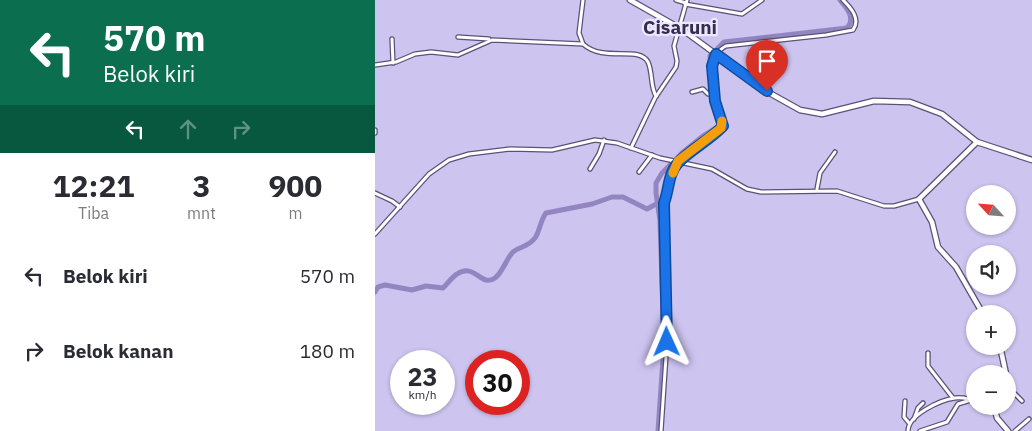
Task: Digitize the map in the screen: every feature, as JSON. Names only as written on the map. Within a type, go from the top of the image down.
[{"type":"main road","points":[[630,0],[679,27],[767,91],[800,110],[822,114],[866,103],[887,100],[906,101],[942,114],[977,142],[1032,160]]},
{"type":"main road","points":[[977,142],[919,198],[932,222],[939,247],[955,267],[978,305]]},
{"type":"main road","points":[[998,415],[1008,431]]},
{"type":"street","points":[[583,0],[579,34],[583,44]]},
{"type":"street","points":[[676,0],[742,14],[762,0]]},
{"type":"street","points":[[661,431],[667,342],[664,204],[669,193],[668,184],[677,161],[723,126],[712,95],[714,52],[726,46],[826,35],[853,30],[857,24],[856,17],[843,0]]},
{"type":"street","points":[[631,148],[656,96],[676,67],[677,61],[674,46],[686,2]]},
{"type":"street","points":[[458,38],[583,44],[598,53],[610,56],[633,53],[644,57],[648,62],[656,96]]},
{"type":"street","points":[[392,39],[393,63]]},
{"type":"street","points":[[375,65],[393,63],[415,54],[431,52],[458,55],[492,40]]},
{"type":"street","points":[[692,92],[703,89],[712,95]]},
{"type":"street","points":[[375,234],[435,168],[456,157],[511,149],[552,150],[595,140],[604,140],[652,155],[712,169],[747,189],[771,194],[817,189],[846,193],[884,206],[894,206],[919,198]]},
{"type":"street","points":[[589,169],[599,154],[604,140]]},
{"type":"street","points":[[817,189],[820,173],[835,152]]},
{"type":"street","points":[[639,172],[652,155]]},
{"type":"street","points":[[375,193],[400,207]]},
{"type":"street","points":[[928,353],[928,366],[953,398]]},
{"type":"street","points":[[1016,395],[1022,401]]},
{"type":"street","points":[[909,423],[921,412],[953,398],[966,399]]},
{"type":"street","points":[[905,401],[905,417],[909,423],[908,431]]},
{"type":"street","points":[[919,431],[947,422],[958,404],[966,402]]},
{"type":"street","points":[[914,419],[918,408],[923,403]]},
{"type":"street","points":[[1015,431],[1029,419]]},
{"type":"waterway","points":[[658,431],[664,345],[660,221],[656,183],[662,173],[682,153],[703,136],[721,125],[713,105],[710,56],[724,42],[847,28],[850,25],[851,17],[840,0]]},
{"type":"waterway","points":[[375,292],[378,287],[385,285],[412,290],[426,286],[443,288],[455,275],[463,271],[469,271],[486,280],[495,278],[513,252],[529,244],[535,238],[546,213],[592,204],[612,197],[623,197],[647,209],[658,203]]},
{"type":"slow traffic","points":[[673,173],[678,161],[681,162],[701,142],[721,128],[723,126],[722,121]]},
{"type":"district","name":"Cisaruni","points":[[680,27]]},
{"type":"route","points":[[667,342],[664,203],[669,193],[668,184],[678,161],[681,162],[701,142],[723,126],[715,101],[712,66],[716,54],[767,91]]}]
